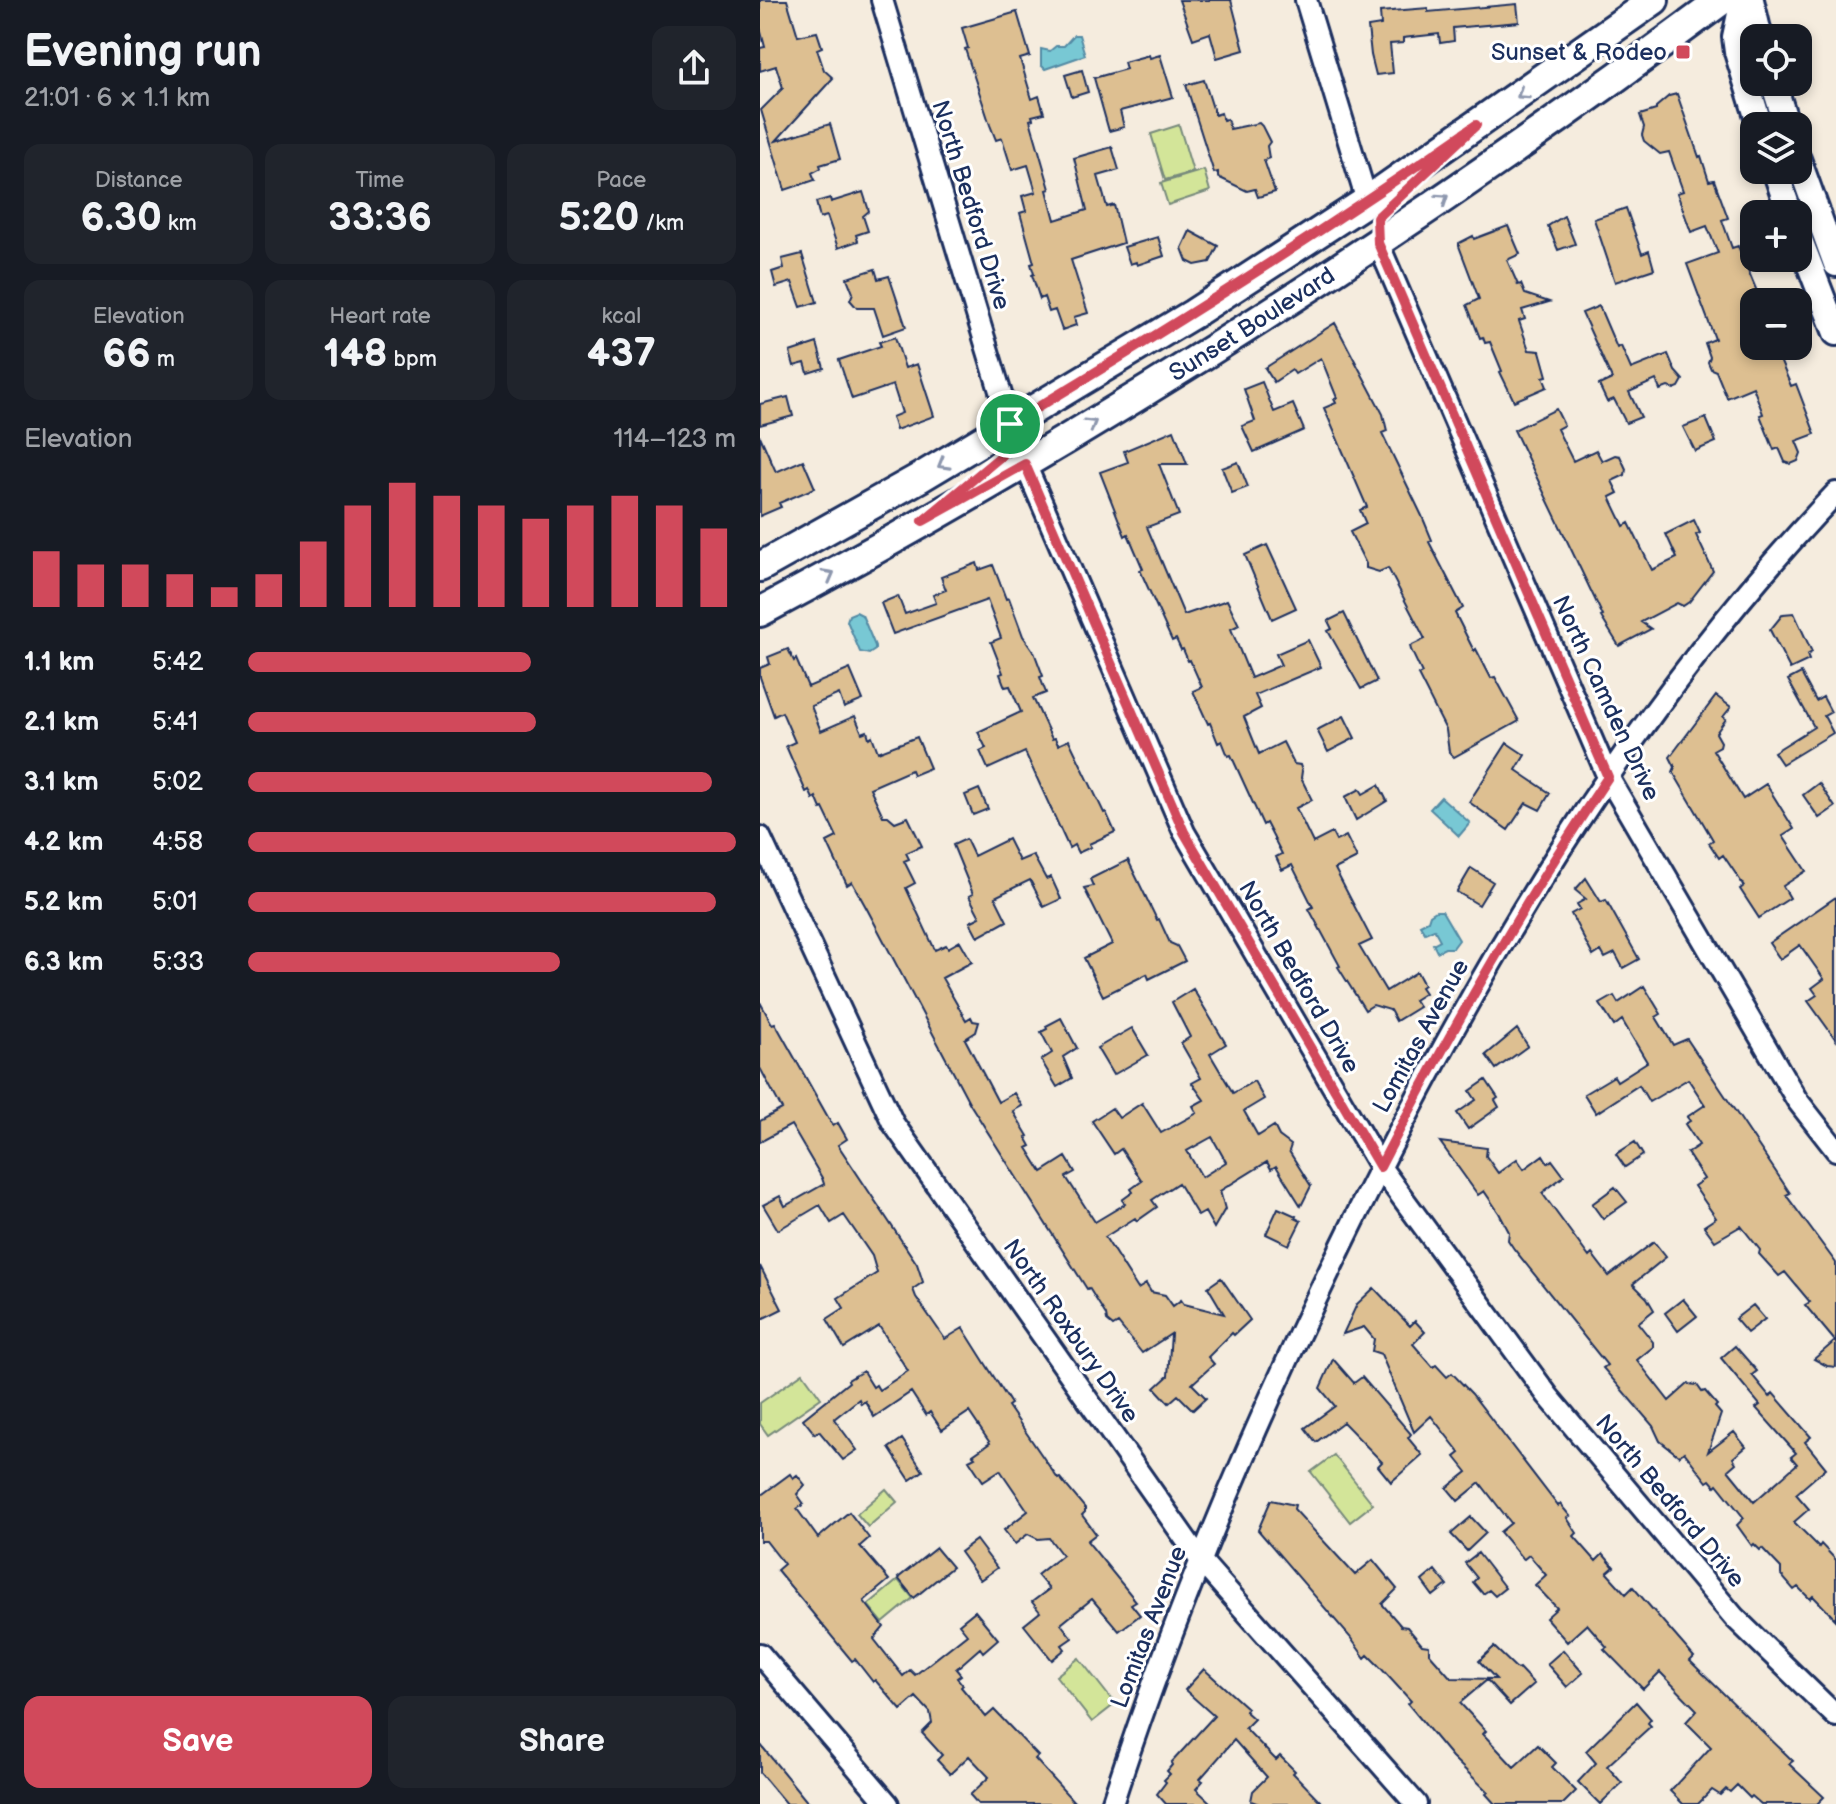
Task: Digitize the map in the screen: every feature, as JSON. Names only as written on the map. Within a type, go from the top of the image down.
[{"type":"main road","name":"Sunset Boulevard","points":[[767,565],[1123,357],[1367,201],[1654,0]]},
{"type":"main road","name":"Sunset Boulevard","points":[[760,612],[1025,464],[1261,319],[1466,183],[1722,0]]},
{"type":"main road","points":[[1378,243],[1377,218],[1476,125]]},
{"type":"main road","points":[[1261,319],[1353,236],[1367,201]]},
{"type":"main road","points":[[1025,464],[1030,431],[1123,357]]},
{"type":"main road","points":[[923,521],[1001,456],[1010,424]]},
{"type":"street","name":"North Bedford Drive","points":[[882,0],[1010,424]]},
{"type":"street","points":[[1306,0],[1367,201]]},
{"type":"street","points":[[1743,0],[1735,37],[1756,112]]},
{"type":"street","points":[[1751,0],[1757,24]]},
{"type":"street","points":[[1807,184],[1836,264]]},
{"type":"street","name":"North Camden Drive","points":[[1378,243],[1608,777],[1797,1100],[1836,1150]]},
{"type":"street","points":[[1812,271],[1836,333]]},
{"type":"street","name":"North Bedford Drive","points":[[1025,464],[1184,832],[1380,1167],[1548,1396],[1734,1617],[1836,1716]]},
{"type":"street","name":"Lomitas Avenue","points":[[1112,1804],[1201,1561],[1286,1360],[1380,1167],[1489,967],[1565,840],[1608,777],[1739,604],[1836,493]]},
{"type":"street","name":"North Roxbury Drive","points":[[760,837],[893,1123],[1201,1561],[1416,1804]]},
{"type":"street","points":[[760,1654],[888,1804]]},
{"type":"green space","points":[[1179,125],[1193,172],[1165,180],[1151,134]]},
{"type":"green space","points":[[1204,170],[1210,191],[1168,205],[1161,183]]},
{"type":"green space","points":[[803,1373],[821,1398],[768,1435],[760,1424],[760,1403]]},
{"type":"green space","points":[[1334,1455],[1373,1504],[1350,1522],[1311,1472]]},
{"type":"green space","points":[[886,1489],[897,1502],[868,1527],[857,1514]]},
{"type":"green space","points":[[898,1580],[913,1598],[883,1623],[868,1605]]},
{"type":"green space","points":[[1079,1658],[1115,1704],[1092,1722],[1056,1676]]},
{"type":"water","points":[[1074,35],[1079,35],[1085,55],[1045,69],[1041,65],[1041,49],[1050,51],[1056,46],[1064,46]]},
{"type":"water","points":[[856,612],[862,615],[875,646],[869,654],[860,652],[847,621],[849,615]]},
{"type":"water","points":[[1441,797],[1470,823],[1459,836],[1430,809]]},
{"type":"water","points":[[1436,911],[1442,911],[1459,940],[1453,948],[1437,952],[1433,944],[1440,940],[1434,929],[1425,933],[1420,925]]},
{"type":"building","points":[[760,0],[787,0],[798,36],[817,32],[822,47],[817,49],[824,70],[833,78],[776,141],[830,124],[840,159],[820,165],[821,168],[812,173],[815,180],[785,190],[761,110],[783,88],[776,66],[760,71],[760,48],[765,47],[760,28]]},
{"type":"building","points":[[1179,0],[1231,0],[1244,50],[1217,58],[1210,33],[1193,39]]},
{"type":"building","points":[[1517,4],[1519,22],[1453,28],[1454,41],[1440,43],[1439,34],[1403,38],[1403,43],[1390,44],[1393,73],[1376,75],[1368,27],[1381,25],[1380,12],[1428,8],[1428,12]]},
{"type":"building","points":[[1017,12],[1030,56],[1020,59],[1032,99],[1039,96],[1044,113],[1032,116],[1030,120],[1050,189],[1047,190],[1055,220],[1087,210],[1074,158],[1112,147],[1119,170],[1098,176],[1107,207],[1114,205],[1123,243],[1071,260],[1088,313],[1074,317],[1076,325],[1062,330],[1055,310],[1049,312],[1044,297],[1040,299],[1032,275],[1031,264],[1034,263],[1020,213],[1026,211],[1022,196],[1036,192],[1028,165],[1012,170],[1002,138],[996,140],[965,49],[968,48],[962,28]]},
{"type":"building","points":[[1149,55],[1150,58],[1160,55],[1173,97],[1120,111],[1124,127],[1109,131],[1094,78],[1126,69],[1124,62]]},
{"type":"building","points":[[1082,70],[1088,92],[1072,97],[1065,75]]},
{"type":"building","points":[[1204,80],[1215,115],[1221,113],[1230,129],[1259,123],[1262,126],[1270,142],[1267,146],[1269,158],[1264,160],[1275,192],[1258,197],[1255,189],[1247,191],[1218,177],[1218,172],[1214,173],[1186,85]]},
{"type":"building","points":[[1677,94],[1699,157],[1709,181],[1714,180],[1728,218],[1722,220],[1732,248],[1738,246],[1740,251],[1740,272],[1749,272],[1756,288],[1740,288],[1740,360],[1780,360],[1791,386],[1796,384],[1815,434],[1796,441],[1801,453],[1798,461],[1791,464],[1785,462],[1779,448],[1774,450],[1753,387],[1727,398],[1716,371],[1711,369],[1708,362],[1710,357],[1705,343],[1715,339],[1687,264],[1718,253],[1707,226],[1691,232],[1677,193],[1683,191],[1669,152],[1660,154],[1644,141],[1642,135],[1644,127],[1640,115],[1656,110],[1669,96]]},
{"type":"building","points":[[863,192],[869,211],[863,216],[868,231],[856,235],[858,241],[838,248],[827,216],[820,218],[816,202],[830,198],[831,202]]},
{"type":"building","points":[[1626,208],[1642,254],[1649,251],[1654,269],[1615,282],[1594,219]]},
{"type":"building","points":[[1564,216],[1575,244],[1558,250],[1548,226]]},
{"type":"building","points":[[1508,226],[1520,254],[1507,260],[1518,285],[1521,284],[1525,294],[1549,302],[1522,310],[1525,319],[1519,321],[1529,350],[1540,351],[1547,387],[1514,401],[1490,342],[1485,343],[1483,337],[1480,338],[1467,305],[1479,299],[1459,246],[1459,243],[1473,236],[1474,239]]},
{"type":"building","points":[[1190,231],[1218,246],[1210,262],[1195,265],[1187,261],[1182,248]]},
{"type":"building","points":[[1158,237],[1164,256],[1137,265],[1136,262],[1130,264],[1124,247]]},
{"type":"building","points":[[802,254],[817,302],[801,307],[792,282],[776,287],[772,272],[784,268],[782,259]]},
{"type":"building","points":[[875,269],[878,279],[889,276],[906,327],[883,335],[874,308],[857,308],[850,300],[853,293],[847,278]]},
{"type":"building","points":[[1599,306],[1617,348],[1621,346],[1631,369],[1668,354],[1675,371],[1683,380],[1674,389],[1668,387],[1660,390],[1656,380],[1629,392],[1641,417],[1626,423],[1614,399],[1607,402],[1599,385],[1612,379],[1582,313]]},
{"type":"building","points":[[1335,323],[1383,414],[1387,431],[1382,433],[1422,516],[1432,540],[1429,542],[1463,608],[1455,613],[1474,651],[1476,649],[1491,678],[1495,677],[1519,721],[1454,757],[1449,752],[1446,730],[1418,675],[1422,673],[1410,646],[1425,639],[1388,568],[1379,572],[1366,568],[1350,532],[1366,524],[1360,510],[1367,507],[1324,408],[1336,403],[1334,399],[1337,398],[1321,358],[1295,374],[1292,370],[1274,382],[1265,368]]},
{"type":"building","points":[[895,337],[905,368],[917,364],[934,416],[896,430],[892,417],[902,413],[893,385],[852,399],[839,360],[881,346],[879,342]]},
{"type":"building","points":[[817,343],[824,368],[808,373],[805,363],[794,366],[790,352]]},
{"type":"building","points":[[1262,382],[1274,412],[1293,404],[1304,430],[1254,452],[1242,426],[1255,421],[1244,389]]},
{"type":"building","points":[[788,397],[793,416],[760,425],[760,404]]},
{"type":"building","points":[[1556,409],[1564,425],[1557,429],[1573,461],[1596,450],[1602,461],[1620,456],[1626,469],[1625,475],[1612,481],[1618,493],[1610,497],[1624,526],[1629,523],[1652,570],[1677,558],[1666,534],[1694,520],[1700,533],[1696,535],[1713,571],[1689,602],[1683,606],[1677,603],[1641,622],[1651,629],[1619,646],[1601,617],[1514,430]]},
{"type":"building","points":[[1706,418],[1716,442],[1695,451],[1683,427]]},
{"type":"building","points":[[1174,430],[1187,464],[1159,464],[1179,515],[1147,527],[1184,615],[1227,600],[1239,625],[1231,629],[1251,678],[1281,665],[1276,654],[1308,640],[1321,667],[1255,695],[1261,708],[1244,717],[1259,754],[1283,742],[1294,764],[1300,765],[1301,778],[1312,800],[1296,808],[1313,843],[1332,833],[1336,841],[1346,836],[1357,858],[1335,869],[1372,940],[1359,946],[1386,991],[1417,972],[1424,985],[1421,987],[1425,993],[1414,1000],[1419,1007],[1396,1021],[1390,1010],[1373,1005],[1365,1010],[1338,967],[1309,909],[1313,907],[1292,865],[1282,870],[1276,857],[1282,854],[1266,823],[1263,825],[1231,755],[1228,756],[1222,741],[1218,743],[1208,724],[1193,691],[1202,687],[1183,649],[1176,639],[1172,641],[1100,472],[1128,462],[1124,451]]},
{"type":"building","points":[[760,436],[776,472],[803,460],[815,488],[779,503],[781,507],[760,516]]},
{"type":"building","points":[[1238,462],[1248,487],[1232,493],[1222,468]]},
{"type":"building","points":[[1267,545],[1296,608],[1272,619],[1245,555]]},
{"type":"building","points":[[977,563],[979,570],[993,565],[1023,636],[1034,652],[1046,693],[1033,698],[1052,739],[1055,738],[1058,745],[1069,740],[1115,832],[1078,853],[1074,845],[1069,848],[1025,752],[988,769],[980,751],[986,748],[978,732],[1021,712],[1010,686],[1005,687],[1000,674],[1003,673],[991,642],[1001,638],[987,600],[893,634],[881,603],[898,596],[905,614],[936,603],[933,595],[946,590],[941,577]]},
{"type":"building","points":[[1344,613],[1377,681],[1361,689],[1328,631],[1332,629],[1328,621]]},
{"type":"building","points":[[1794,613],[1812,652],[1807,655],[1809,660],[1790,669],[1770,630],[1783,614]]},
{"type":"building","points":[[788,649],[794,661],[796,659],[808,687],[850,669],[863,700],[844,708],[839,694],[811,706],[821,731],[855,716],[862,733],[867,731],[869,738],[872,736],[878,752],[917,737],[930,768],[913,775],[911,770],[870,788],[883,816],[895,822],[908,817],[922,846],[906,853],[909,859],[904,861],[915,883],[906,888],[935,950],[946,945],[948,948],[960,941],[972,962],[942,978],[966,1020],[971,1017],[979,1022],[976,1032],[965,1039],[998,1102],[1014,1093],[1022,1106],[1013,1111],[1028,1136],[1031,1146],[1027,1148],[1042,1172],[1066,1157],[1075,1172],[1066,1177],[1095,1222],[1125,1204],[1122,1200],[1142,1181],[1121,1149],[1114,1154],[1092,1121],[1112,1108],[1119,1118],[1142,1103],[1161,1133],[1197,1113],[1193,1106],[1204,1100],[1192,1083],[1201,1078],[1181,1043],[1190,1037],[1172,1002],[1193,989],[1226,1044],[1210,1054],[1233,1093],[1254,1081],[1264,1099],[1244,1111],[1258,1136],[1274,1126],[1279,1136],[1291,1145],[1289,1151],[1311,1186],[1301,1206],[1276,1166],[1271,1169],[1267,1162],[1220,1191],[1225,1209],[1214,1228],[1205,1212],[1198,1216],[1178,1183],[1152,1200],[1157,1207],[1105,1237],[1138,1289],[1146,1284],[1151,1292],[1165,1295],[1173,1306],[1181,1300],[1184,1304],[1224,1314],[1208,1287],[1221,1278],[1250,1320],[1208,1357],[1214,1364],[1192,1384],[1206,1398],[1193,1410],[1178,1395],[1169,1403],[1155,1388],[1168,1376],[1171,1334],[1142,1353],[1118,1323],[1113,1326],[1107,1321],[970,1104],[852,882],[847,885],[827,842],[837,837],[816,797],[813,799],[809,790],[806,792],[786,746],[795,742],[782,712],[774,716],[760,677],[760,668],[770,664],[768,657]],"holes":[[[1212,1137],[1226,1162],[1202,1177],[1187,1151]]]},
{"type":"building","points":[[1801,673],[1816,701],[1823,697],[1831,712],[1824,716],[1833,733],[1782,764],[1774,752],[1814,727],[1788,680]]},
{"type":"building","points":[[1716,696],[1731,707],[1716,733],[1720,746],[1713,750],[1743,799],[1766,784],[1794,829],[1783,836],[1806,871],[1783,886],[1790,898],[1759,918],[1740,889],[1744,886],[1723,855],[1719,858],[1709,843],[1713,840],[1673,772],[1675,767],[1670,757]]},
{"type":"building","points":[[1344,716],[1355,738],[1328,752],[1317,730]]},
{"type":"building","points":[[1507,743],[1525,755],[1516,770],[1550,793],[1540,810],[1526,803],[1508,830],[1469,802]]},
{"type":"building","points":[[1819,783],[1835,807],[1819,818],[1803,795]]},
{"type":"building","points":[[1379,785],[1387,801],[1356,820],[1345,797],[1360,789],[1363,794]]},
{"type":"building","points":[[979,789],[988,809],[973,815],[965,795]]},
{"type":"building","points":[[966,839],[974,856],[1008,839],[1019,861],[1033,855],[1046,879],[1051,877],[1061,899],[1044,907],[1030,880],[995,897],[1007,921],[978,937],[970,922],[980,917],[969,896],[973,894],[953,845]]},
{"type":"building","points":[[1128,860],[1157,920],[1185,961],[1149,979],[1147,974],[1103,996],[1084,958],[1112,944],[1084,888],[1093,886],[1090,879]]},
{"type":"building","points":[[1471,868],[1493,882],[1479,905],[1457,892]]},
{"type":"building","points":[[1586,878],[1601,902],[1606,900],[1639,959],[1623,968],[1615,953],[1605,958],[1601,951],[1593,956],[1571,914],[1580,909],[1577,904],[1586,899],[1575,890]]},
{"type":"building","points":[[1836,897],[1836,1040],[1808,1001],[1817,995],[1812,988],[1824,979],[1800,945],[1780,959],[1769,943]]},
{"type":"building","points":[[1644,986],[1661,1014],[1656,1017],[1673,1045],[1687,1039],[1790,1193],[1786,1195],[1836,1263],[1836,1367],[1814,1359],[1835,1341],[1805,1305],[1810,1302],[1785,1272],[1779,1276],[1759,1254],[1760,1250],[1741,1226],[1715,1241],[1704,1226],[1716,1218],[1694,1186],[1704,1179],[1687,1153],[1699,1145],[1685,1124],[1690,1121],[1687,1117],[1705,1105],[1688,1079],[1649,1102],[1639,1085],[1596,1113],[1584,1094],[1614,1076],[1617,1081],[1647,1062],[1622,1020],[1614,1026],[1600,1004],[1614,996],[1618,1003]]},
{"type":"building","points":[[760,1002],[833,1126],[838,1123],[847,1139],[838,1145],[917,1264],[923,1282],[913,1289],[916,1297],[945,1339],[963,1328],[1011,1404],[1008,1406],[1058,1479],[1085,1508],[1082,1515],[1096,1534],[1087,1541],[1136,1601],[1131,1604],[1140,1615],[1119,1631],[1092,1599],[1061,1624],[1072,1638],[1062,1645],[1065,1649],[1052,1660],[1024,1625],[1040,1612],[1032,1602],[1049,1589],[1037,1575],[1062,1555],[1049,1538],[1038,1539],[1028,1534],[1015,1544],[1004,1530],[1028,1511],[1000,1470],[983,1481],[969,1460],[990,1443],[969,1412],[942,1430],[930,1412],[926,1415],[911,1392],[874,1417],[865,1401],[861,1404],[859,1399],[834,1419],[857,1450],[843,1460],[819,1431],[815,1434],[803,1419],[863,1371],[873,1387],[876,1385],[879,1390],[908,1371],[879,1326],[844,1348],[827,1319],[844,1308],[838,1298],[877,1273],[872,1256],[844,1215],[831,1223],[820,1205],[778,1230],[763,1205],[780,1196],[785,1206],[824,1184],[791,1125],[760,1142],[760,1121],[782,1109],[760,1068]]},
{"type":"building","points":[[1061,1018],[1077,1048],[1063,1057],[1072,1078],[1057,1087],[1041,1060],[1052,1053],[1041,1032]]},
{"type":"building","points":[[1132,1028],[1148,1055],[1113,1075],[1097,1048]]},
{"type":"building","points":[[1517,1029],[1528,1046],[1496,1069],[1486,1055]]},
{"type":"building","points":[[1486,1080],[1498,1098],[1495,1100],[1499,1107],[1468,1129],[1457,1113],[1476,1100],[1470,1091]]},
{"type":"building","points":[[1440,1142],[1487,1148],[1486,1156],[1498,1173],[1517,1159],[1524,1169],[1543,1155],[1548,1163],[1552,1160],[1564,1176],[1542,1193],[1589,1257],[1592,1254],[1609,1276],[1654,1242],[1666,1257],[1633,1284],[1654,1310],[1638,1323],[1653,1342],[1653,1347],[1637,1360],[1669,1401],[1688,1384],[1697,1385],[1717,1405],[1715,1407],[1721,1414],[1708,1452],[1734,1432],[1746,1447],[1733,1458],[1736,1463],[1728,1470],[1754,1502],[1797,1464],[1791,1457],[1796,1453],[1756,1408],[1760,1405],[1721,1358],[1735,1346],[1757,1371],[1752,1375],[1770,1397],[1773,1393],[1811,1437],[1805,1442],[1826,1468],[1796,1494],[1809,1509],[1794,1522],[1836,1560],[1836,1620],[1813,1596],[1810,1599],[1798,1587],[1794,1590],[1781,1575],[1781,1568],[1762,1548],[1752,1546],[1737,1525],[1744,1518],[1717,1484],[1715,1486],[1710,1480],[1707,1482],[1684,1452],[1679,1456],[1660,1441],[1653,1426],[1603,1368],[1607,1365],[1514,1249],[1508,1240],[1509,1232],[1484,1191],[1478,1195]]},
{"type":"building","points":[[1635,1142],[1643,1155],[1625,1167],[1616,1154]]},
{"type":"building","points":[[1615,1187],[1627,1202],[1603,1219],[1592,1204]]},
{"type":"building","points":[[1278,1208],[1301,1221],[1289,1245],[1266,1234]]},
{"type":"building","points":[[760,1266],[782,1309],[760,1320]]},
{"type":"building","points":[[1374,1288],[1410,1326],[1415,1321],[1425,1332],[1413,1344],[1433,1367],[1436,1365],[1447,1377],[1452,1373],[1472,1394],[1558,1506],[1560,1504],[1570,1516],[1567,1518],[1577,1533],[1574,1536],[1596,1561],[1603,1554],[1614,1567],[1607,1573],[1626,1594],[1633,1587],[1694,1657],[1690,1661],[1793,1761],[1789,1764],[1824,1797],[1817,1804],[1761,1804],[1737,1785],[1730,1792],[1726,1789],[1720,1795],[1712,1790],[1698,1804],[1683,1804],[1670,1791],[1711,1747],[1686,1722],[1697,1710],[1660,1672],[1643,1689],[1604,1649],[1607,1647],[1587,1624],[1567,1642],[1546,1618],[1557,1608],[1535,1585],[1546,1575],[1529,1555],[1524,1559],[1521,1557],[1500,1532],[1511,1523],[1480,1483],[1458,1501],[1447,1488],[1467,1472],[1455,1457],[1460,1453],[1431,1416],[1414,1432],[1381,1354],[1372,1351],[1374,1339],[1364,1327],[1343,1334],[1357,1304]]},
{"type":"building","points":[[1683,1299],[1697,1316],[1678,1331],[1665,1313]]},
{"type":"building","points":[[1753,1305],[1765,1319],[1747,1333],[1735,1319]]},
{"type":"building","points":[[1333,1359],[1354,1383],[1362,1377],[1411,1434],[1408,1438],[1422,1455],[1391,1482],[1378,1466],[1382,1462],[1343,1422],[1316,1442],[1305,1428],[1335,1406],[1320,1388]]},
{"type":"building","points":[[902,1439],[923,1471],[910,1480],[889,1448]]},
{"type":"building","points":[[790,1474],[793,1478],[797,1475],[805,1485],[797,1494],[804,1504],[797,1509],[818,1538],[849,1512],[869,1538],[860,1546],[889,1580],[864,1601],[884,1627],[874,1639],[903,1676],[910,1670],[915,1675],[967,1634],[959,1624],[975,1611],[998,1639],[983,1652],[980,1648],[956,1669],[961,1675],[957,1678],[963,1685],[961,1687],[986,1717],[994,1710],[1038,1756],[1035,1759],[1076,1804],[978,1804],[970,1795],[989,1777],[969,1756],[950,1774],[937,1760],[942,1755],[922,1733],[932,1723],[930,1712],[916,1697],[901,1710],[855,1659],[852,1661],[777,1570],[784,1564],[766,1541],[760,1541],[760,1496]]},
{"type":"building","points":[[1271,1500],[1295,1505],[1294,1509],[1355,1575],[1373,1560],[1397,1589],[1382,1604],[1422,1645],[1429,1646],[1429,1653],[1451,1678],[1496,1679],[1479,1661],[1494,1647],[1519,1668],[1534,1684],[1510,1705],[1487,1680],[1460,1703],[1486,1731],[1483,1734],[1514,1767],[1538,1745],[1556,1763],[1552,1767],[1576,1791],[1563,1804],[1495,1804],[1486,1794],[1488,1792],[1452,1757],[1408,1704],[1411,1701],[1368,1655],[1365,1658],[1258,1530]]},
{"type":"building","points":[[1471,1517],[1486,1533],[1467,1551],[1451,1534]]},
{"type":"building","points":[[976,1540],[997,1568],[980,1580],[960,1552]]},
{"type":"building","points":[[936,1548],[952,1567],[914,1598],[898,1578]]},
{"type":"building","points":[[1478,1553],[1505,1588],[1495,1596],[1489,1590],[1483,1594],[1473,1582],[1477,1578],[1465,1563]]},
{"type":"building","points":[[1435,1570],[1447,1585],[1433,1596],[1422,1581]]},
{"type":"building","points":[[1563,1650],[1583,1673],[1567,1687],[1547,1664]]},
{"type":"building","points":[[1204,1669],[1247,1708],[1245,1711],[1254,1719],[1245,1728],[1276,1760],[1280,1756],[1323,1804],[1259,1804],[1251,1801],[1253,1791],[1267,1777],[1234,1740],[1200,1779],[1203,1781],[1196,1789],[1212,1804],[1166,1804],[1157,1794],[1170,1774],[1167,1771],[1171,1763],[1214,1716],[1185,1690]]},
{"type":"building","points":[[1636,1702],[1651,1719],[1648,1723],[1651,1726],[1607,1766],[1622,1783],[1600,1804],[1578,1782],[1596,1763],[1586,1751]]},
{"type":"building","points":[[760,1744],[809,1804],[786,1804],[760,1773]]},
{"type":"place","name":"Sunset & Rodeo","points":[[1683,52]]},
{"type":"route","points":[[1476,125],[1377,218],[1378,243],[1608,777],[1565,840],[1489,967],[1380,1167],[1184,832],[1025,464],[923,521],[1001,456],[1010,424],[1193,314],[1367,201],[1476,125]]}]
